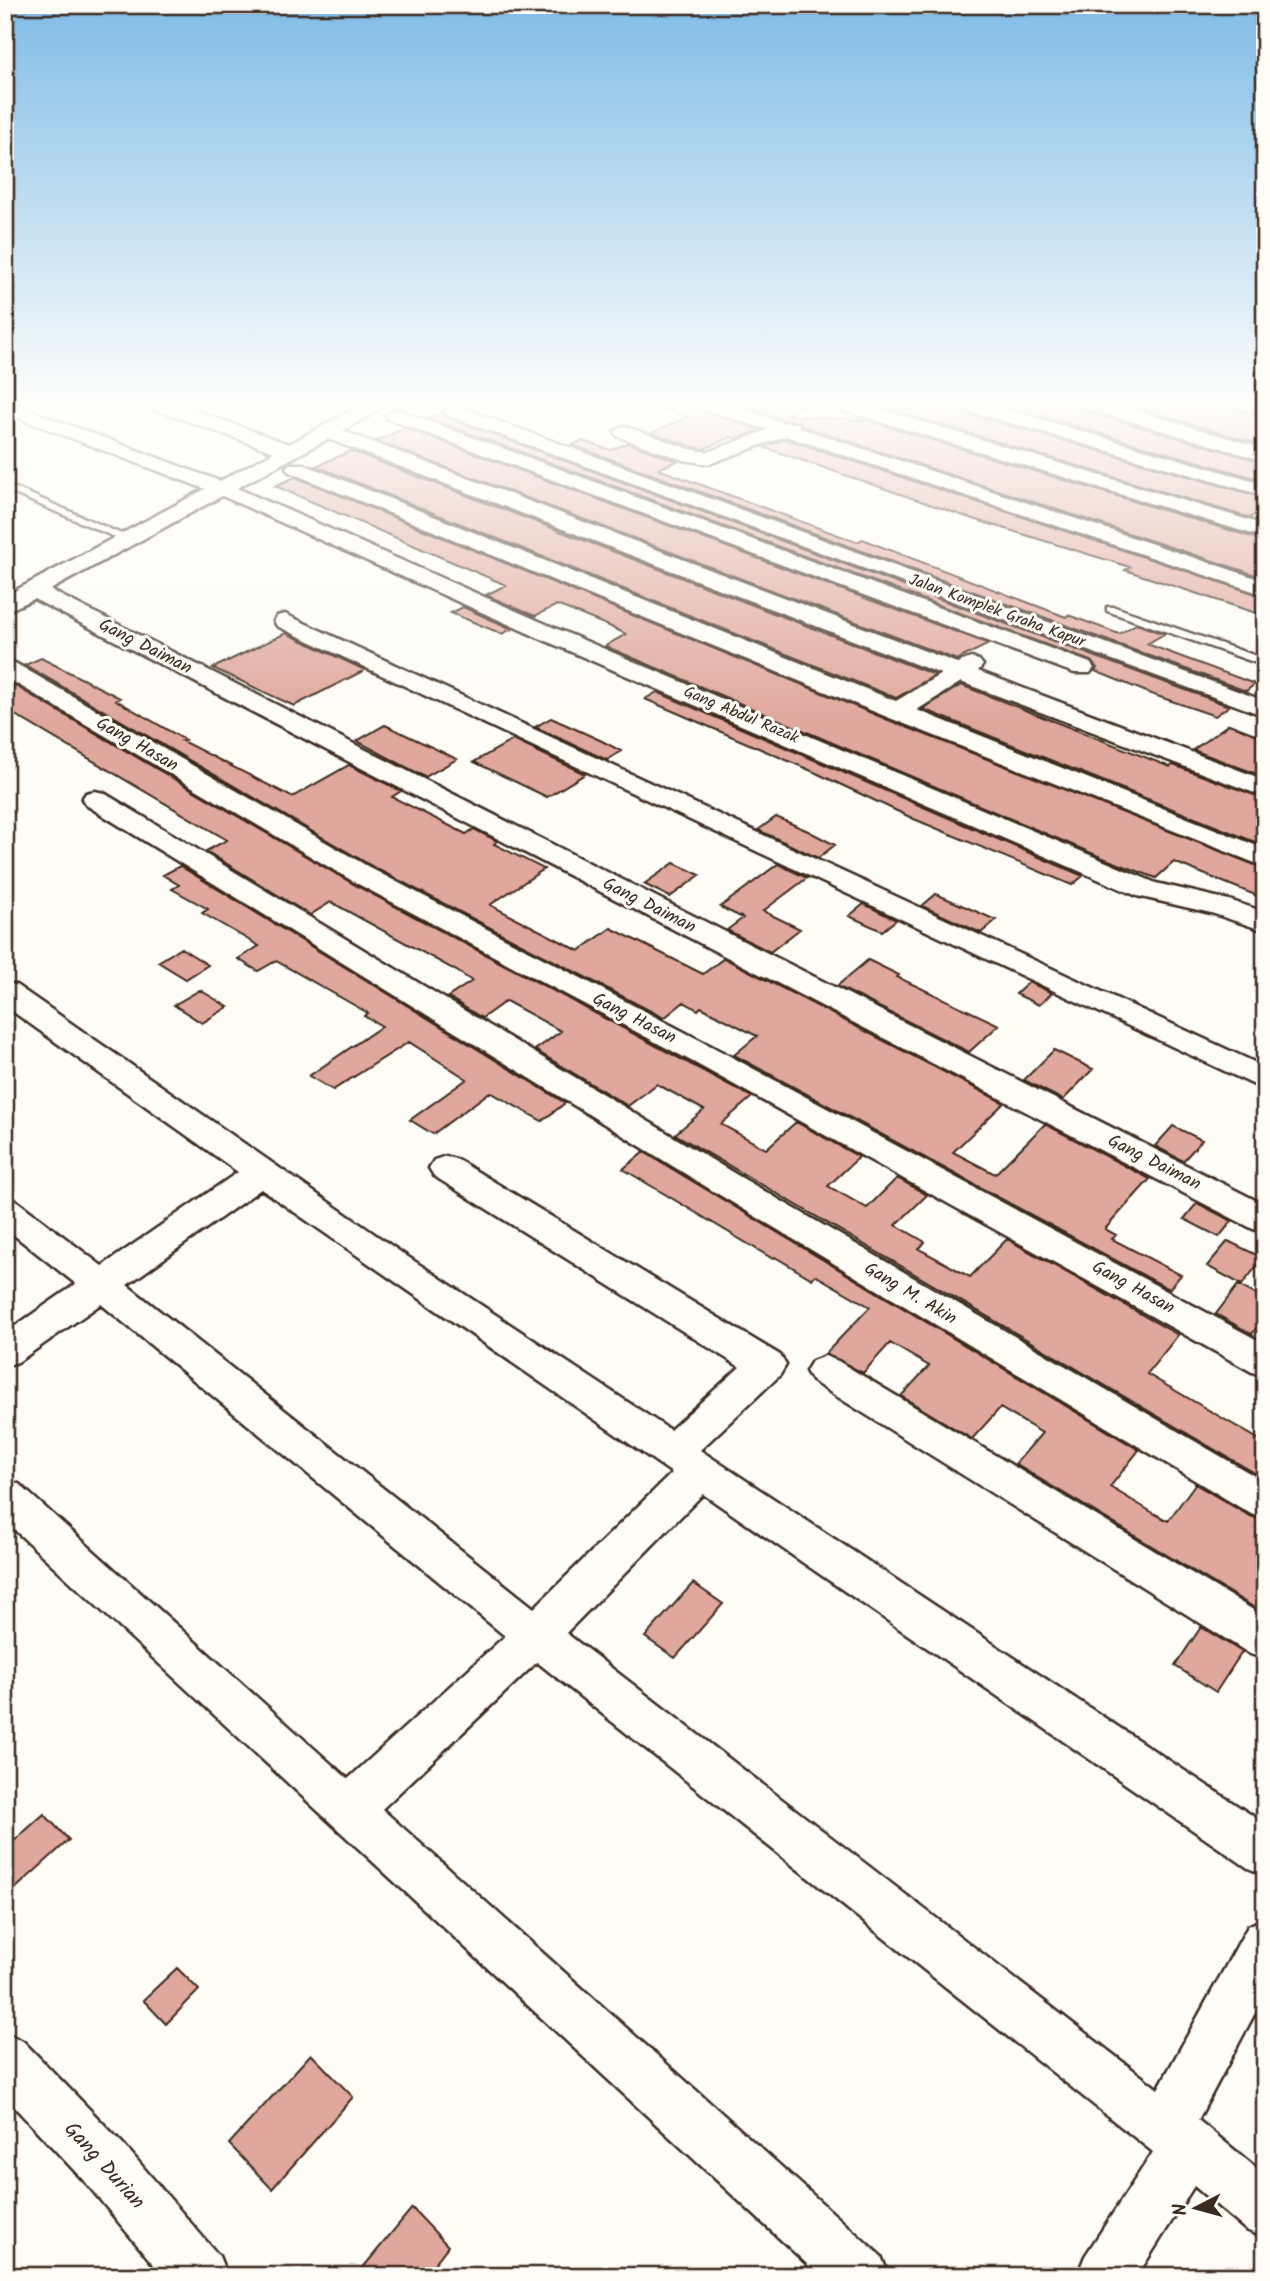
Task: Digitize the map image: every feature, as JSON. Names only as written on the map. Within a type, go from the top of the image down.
[{"type":"street","points":[[5,606],[188,507]]},
{"type":"street","name":"Gang Abdul Razak","points":[[265,507],[547,633],[1147,890],[1219,906],[1265,922]]},
{"type":"street","points":[[400,507],[488,547],[1265,859]]},
{"type":"street","points":[[527,507],[1265,789]]},
{"type":"street","points":[[652,507],[1082,668]]},
{"type":"street","name":"Jalan Komplek Graha Kapur","points":[[716,507],[1265,709]]},
{"type":"street","points":[[1021,507],[1265,588]]},
{"type":"street","points":[[1193,507],[1262,528]]},
{"type":"street","points":[[488,547],[552,517]]},
{"type":"street","name":"Gang Daiman","points":[[34,590],[1265,1220]]},
{"type":"street","points":[[285,621],[1265,1080]]},
{"type":"street","points":[[896,712],[1009,642]]},
{"type":"street","name":"Gang Hasan","points":[[7,668],[366,877],[704,1055],[1265,1362]]},
{"type":"street","name":"Gang M. Akin","points":[[96,799],[725,1184],[1265,1502]]},
{"type":"street","points":[[5,992],[386,1260],[1265,1852]]},
{"type":"street","points":[[348,1810],[536,1635],[767,1365],[446,1168]]},
{"type":"street","points":[[5,1352],[261,1172]]},
{"type":"street","points":[[5,1210],[101,1284],[536,1635],[1177,2138],[1265,2211]]},
{"type":"street","points":[[825,1371],[1265,1640]]},
{"type":"street","points":[[5,1496],[861,2276]]},
{"type":"street","points":[[1105,2276],[1177,2138],[1265,1943]]},
{"type":"street","name":"Gang Durian","points":[[5,2059],[106,2165],[199,2276]]},
{"type":"lane","points":[[54,507],[128,539]]},
{"type":"lane","points":[[1111,609],[1265,663]]},
{"type":"building","points":[[325,507],[369,507],[886,719],[1265,869],[1265,899],[1174,862],[1156,878],[1103,858],[605,646],[626,634],[609,626],[557,605],[535,616],[486,595],[506,585]]},
{"type":"building","points":[[420,507],[498,507],[935,675],[896,698]]},
{"type":"building","points":[[552,507],[620,507],[989,644],[957,660]]},
{"type":"building","points":[[672,507],[691,507],[1229,706],[1215,716],[1095,671],[1097,668],[1091,661]]},
{"type":"building","points":[[743,507],[763,507],[857,542],[863,539],[1066,617],[1068,615],[1119,634],[1136,624],[1164,634],[1147,644],[1255,684],[1246,691]]},
{"type":"building","points":[[939,507],[994,507],[1265,597],[1265,616],[1125,570],[1130,567]]},
{"type":"building","points":[[1050,507],[1154,507],[1265,541],[1265,578]]},
{"type":"building","points":[[1215,507],[1263,507],[1250,518]]},
{"type":"building","points":[[463,607],[512,629],[502,634],[451,613]]},
{"type":"building","points":[[286,633],[365,670],[294,706],[213,668]]},
{"type":"building","points":[[41,658],[120,698],[116,700],[185,740],[182,741],[292,797],[349,765],[401,791],[392,797],[466,834],[474,829],[497,841],[494,844],[544,869],[490,905],[579,951],[611,928],[703,974],[724,958],[1004,1103],[953,1152],[995,1174],[1045,1124],[1150,1179],[1105,1229],[1116,1235],[1112,1239],[1181,1275],[1169,1289],[734,1055],[757,1036],[701,1007],[698,1010],[684,1002],[664,1018],[377,869],[25,665]]},
{"type":"building","points":[[5,680],[355,885],[752,1097],[721,1124],[766,1149],[796,1122],[859,1157],[828,1186],[867,1208],[897,1178],[927,1195],[896,1225],[925,1242],[919,1249],[970,1277],[1007,1239],[1178,1335],[1147,1374],[1265,1443],[1265,1479],[675,1134],[704,1110],[657,1084],[628,1106],[535,1050],[561,1031],[506,1001],[482,1018],[448,997],[472,981],[455,970],[331,902],[310,915],[206,851],[227,840],[5,709]]},
{"type":"building","points":[[961,685],[1170,767],[1173,765],[1265,799],[1265,846],[923,709]]},
{"type":"building","points":[[657,692],[1083,876],[1072,885],[914,819],[814,772],[645,699]]},
{"type":"building","points":[[551,718],[621,751],[607,760],[535,727]]},
{"type":"building","points":[[1229,724],[1265,738],[1265,777],[1193,750]]},
{"type":"building","points":[[385,725],[457,759],[425,777],[357,741]]},
{"type":"building","points":[[513,740],[585,774],[547,797],[474,762]]},
{"type":"building","points":[[776,817],[835,845],[818,858],[758,830]]},
{"type":"building","points":[[674,863],[700,875],[670,897],[644,884]]},
{"type":"building","points":[[778,864],[807,878],[763,911],[800,929],[770,952],[727,930],[743,918],[720,907]]},
{"type":"building","points":[[180,866],[565,1103],[542,1121],[490,1092],[433,1134],[410,1120],[467,1079],[409,1042],[333,1090],[309,1076],[382,1026],[364,1016],[368,1013],[276,961],[258,971],[238,959],[259,946],[202,913],[208,909],[172,889],[179,885],[163,875]]},
{"type":"building","points":[[936,894],[996,920],[981,933],[922,906]]},
{"type":"building","points":[[864,904],[896,920],[882,931],[849,916]]},
{"type":"building","points":[[181,948],[208,965],[186,979],[158,962]]},
{"type":"building","points":[[868,960],[899,975],[897,977],[999,1025],[969,1052],[837,986]]},
{"type":"building","points":[[1029,982],[1052,993],[1039,1005],[1016,994]]},
{"type":"building","points":[[200,990],[228,1007],[202,1023],[174,1005]]},
{"type":"building","points":[[1054,1050],[1093,1069],[1063,1100],[1024,1080]]},
{"type":"building","points":[[1173,1126],[1202,1140],[1183,1161],[1155,1146]]},
{"type":"building","points":[[644,1152],[1139,1450],[1110,1487],[1155,1514],[1168,1521],[1195,1484],[1250,1516],[1265,1521],[1265,1614],[1015,1464],[1042,1433],[1000,1408],[972,1439],[901,1396],[929,1366],[890,1343],[863,1373],[825,1354],[870,1307],[815,1275],[812,1279],[775,1257],[773,1259],[623,1169]]},
{"type":"building","points":[[1197,1203],[1232,1221],[1219,1237],[1184,1219]]},
{"type":"building","points":[[1228,1241],[1263,1258],[1242,1285],[1207,1266]]},
{"type":"building","points":[[1238,1285],[1265,1299],[1265,1317],[1252,1334],[1216,1314]]},
{"type":"building","points":[[693,1583],[723,1604],[675,1658],[645,1637]]},
{"type":"building","points":[[1201,1627],[1242,1652],[1216,1692],[1175,1666]]},
{"type":"building","points":[[44,1814],[69,1840],[5,1898],[5,1849]]},
{"type":"building","points":[[177,1968],[199,1990],[166,2024],[143,2000]]},
{"type":"building","points":[[311,2054],[353,2097],[272,2189],[229,2144]]},
{"type":"building","points":[[412,2208],[448,2246],[425,2276],[356,2276]]}]
